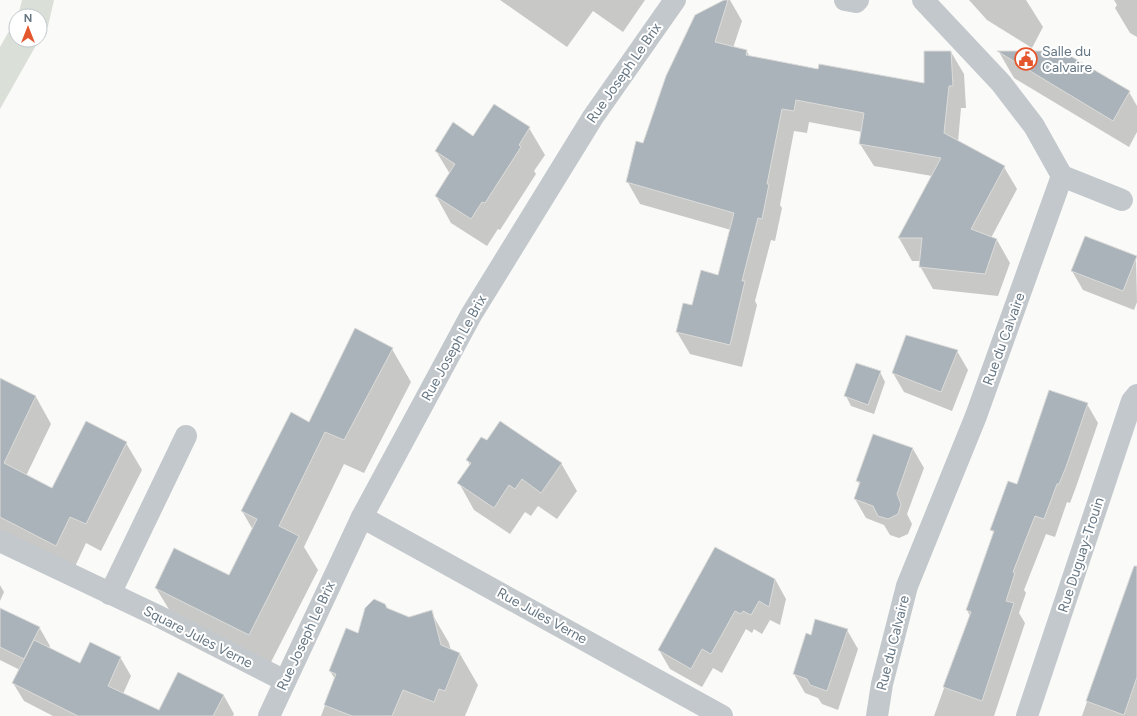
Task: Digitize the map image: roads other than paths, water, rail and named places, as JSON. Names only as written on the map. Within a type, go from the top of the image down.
[{"type":"street","name":"Rue Joseph Le Brix","points":[[268,716],[362,517],[471,315],[593,117],[675,0]]},
{"type":"street","points":[[845,0],[856,2],[858,0]]},
{"type":"street","points":[[923,0],[1001,83],[1034,126],[1062,176],[1122,200]]},
{"type":"street","name":"Rue du Calvaire","points":[[877,716],[882,684],[907,586],[976,416],[1062,176]]},
{"type":"street","name":"Rue Duguay-Trouin","points":[[1027,716],[1132,401],[1137,395]]},
{"type":"street","points":[[110,594],[186,436]]},
{"type":"street","name":"Rue Jules Verne","points":[[362,517],[722,716]]},
{"type":"street","name":"Square Jules Verne","points":[[0,541],[285,681]]},
{"type":"place","name":"Salle du Calvaire","points":[[1026,59]]}]
